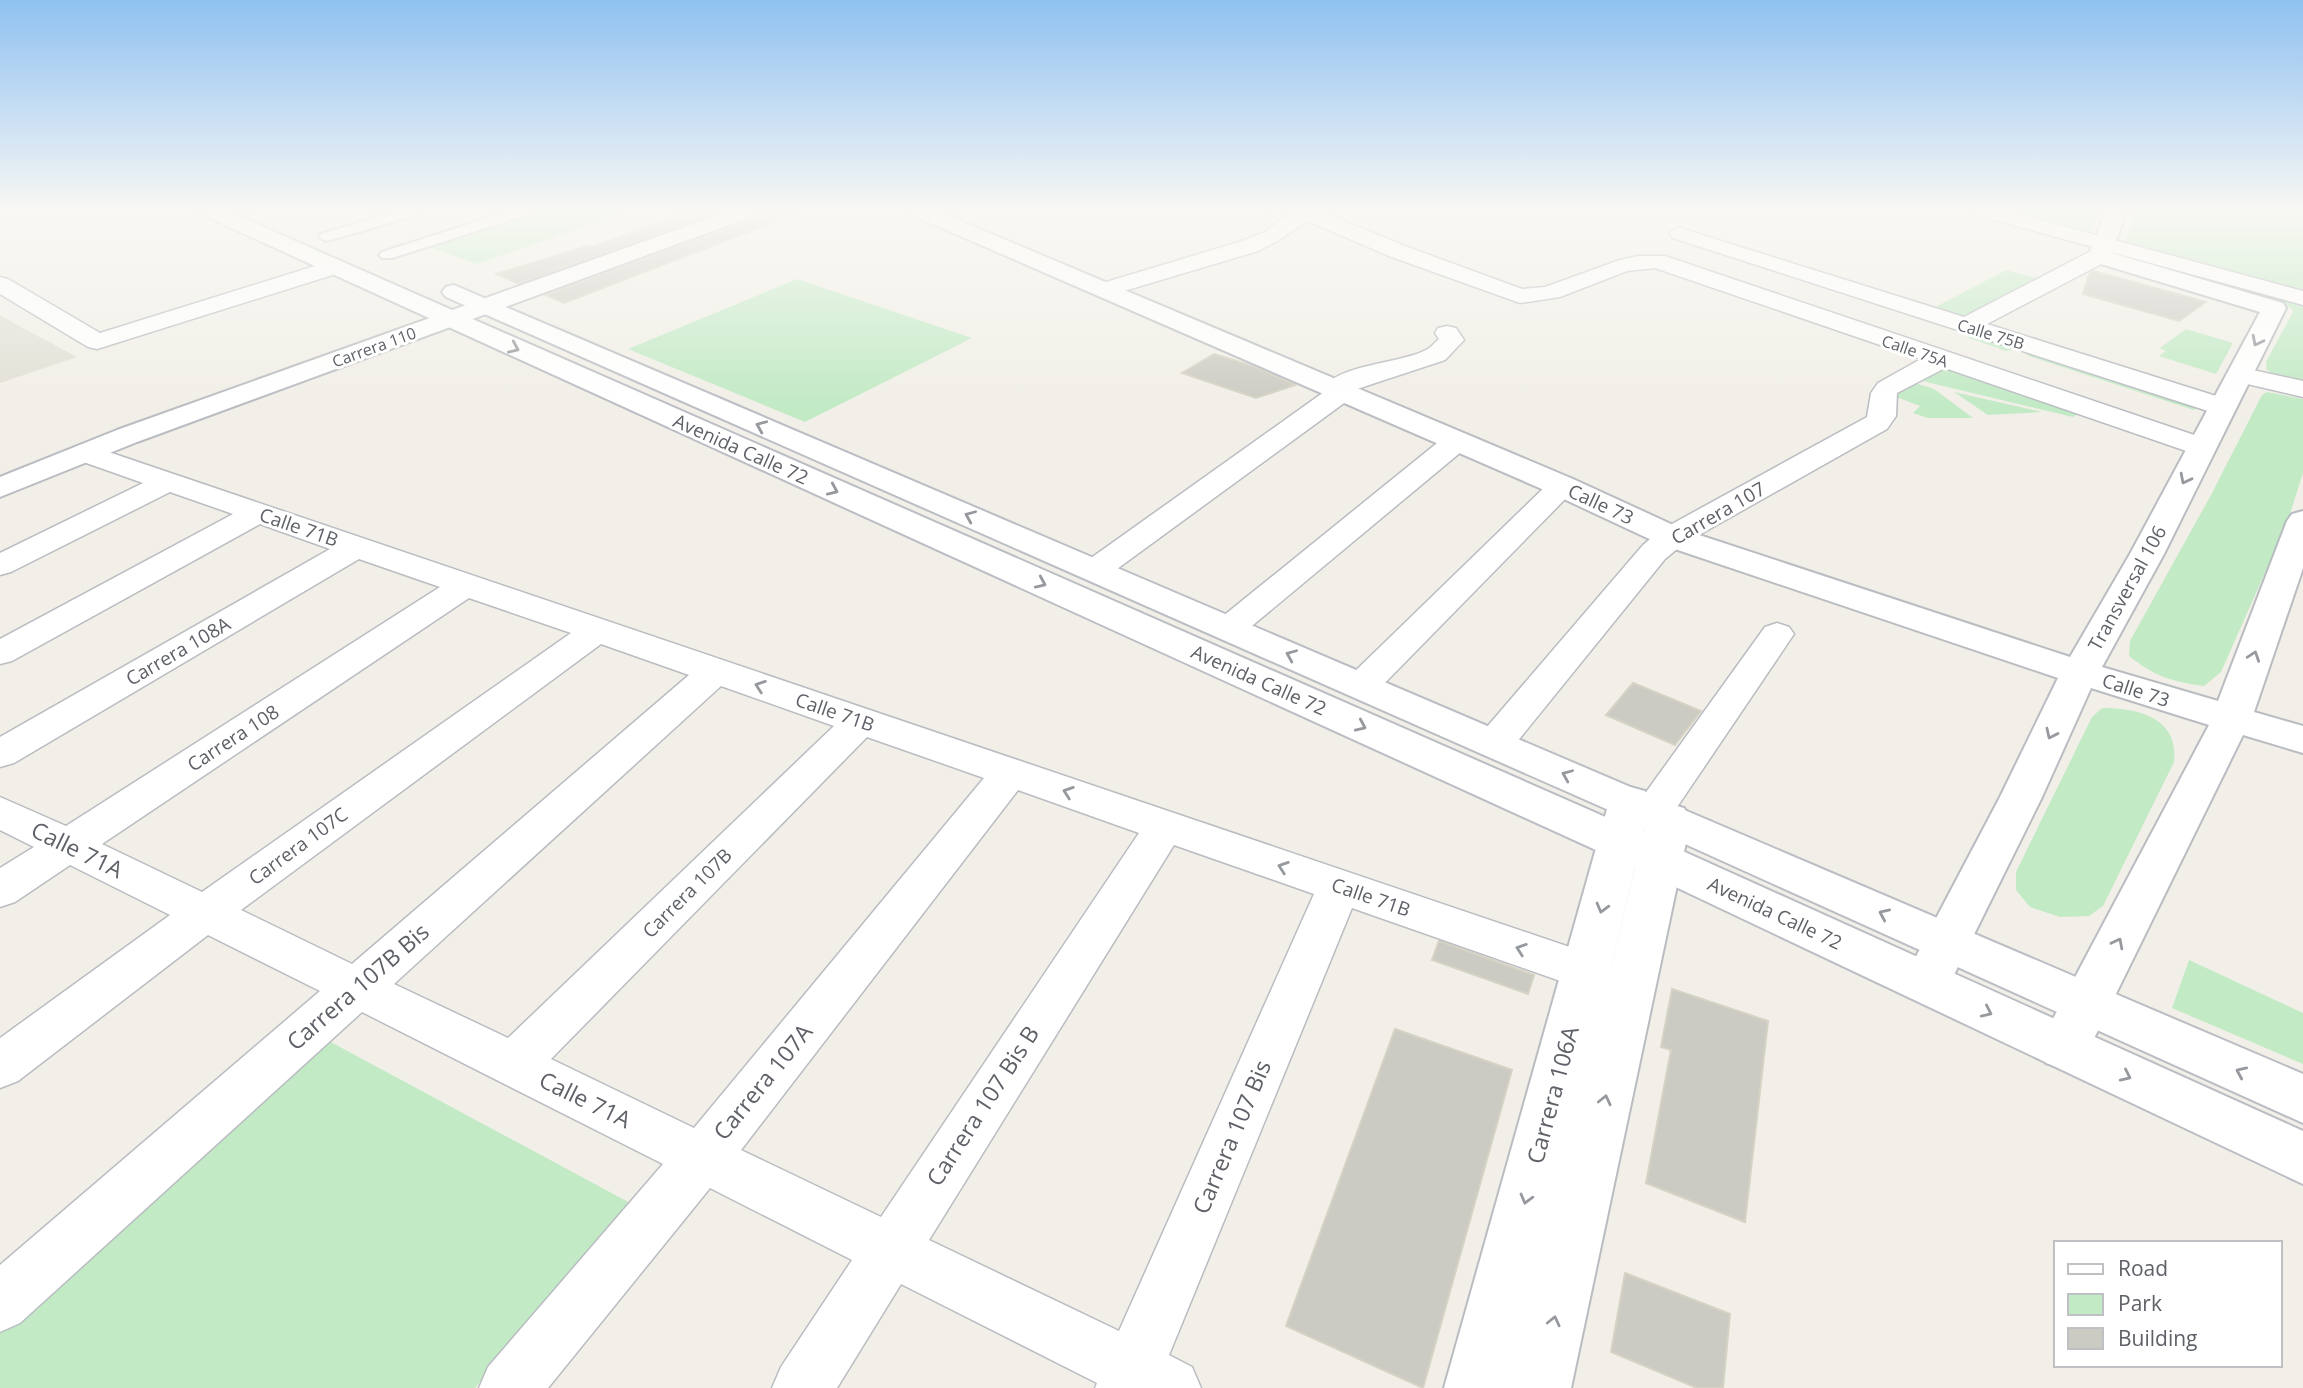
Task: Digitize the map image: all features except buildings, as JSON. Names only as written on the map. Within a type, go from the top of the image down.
[{"type":"street","points":[[0,284],[97,342],[306,276]]},
{"type":"street","name":"Avenida Calle 72","points":[[354,276],[1646,827],[2075,1026],[2303,1158]]},
{"type":"street","name":"Carrera 110","points":[[0,488],[85,453],[570,276]]},
{"type":"street","name":"Calle 73","points":[[1071,276],[1562,486],[1672,537],[2080,672],[2303,740]]},
{"type":"street","points":[[1104,290],[1151,276]]},
{"type":"street","name":"Calle 75A","points":[[1468,276],[1512,293],[1537,295],[1589,276]]},
{"type":"street","name":"Calle 75A","points":[[1701,276],[2202,447]]},
{"type":"street","name":"Calle 75B","points":[[1809,276],[2223,407]]},
{"type":"street","points":[[1965,326],[2055,276]]},
{"type":"street","name":"Transversal 106","points":[[1936,962],[2021,797],[2080,672],[2147,554],[2274,307],[2179,276]]},
{"type":"street","points":[[2209,276],[2303,298]]},
{"type":"street","name":"Avenida Calle 72","points":[[432,283],[1494,744],[1646,827]]},
{"type":"street","points":[[1095,570],[1339,390],[1371,373],[1436,355],[1452,340],[1447,333]]},
{"type":"street","name":"Carrera 107","points":[[1494,744],[1654,552],[1672,537],[1877,423],[1885,412],[1886,388],[1941,360]]},
{"type":"street","points":[[2239,375],[2303,389]]},
{"type":"street","points":[[1229,628],[1457,441]]},
{"type":"street","name":"Calle 71B","points":[[85,453],[1586,971]]},
{"type":"street","points":[[0,565],[168,482]]},
{"type":"street","points":[[1361,685],[1562,486]]},
{"type":"street","points":[[0,653],[258,513]]},
{"type":"street","points":[[2075,1026],[2231,720],[2303,521]]},
{"type":"street","name":"Carrera 108A","points":[[0,754],[356,547]]},
{"type":"street","name":"Carrera 108","points":[[0,890],[466,585]]},
{"type":"street","name":"Carrera 107C","points":[[0,1066],[205,913],[598,630]]},
{"type":"street","name":"Carrera 106A","points":[[1476,1388],[1586,971],[1646,827],[1777,634]]},
{"type":"street","name":"Carrera 107B Bis","points":[[0,1303],[716,671]]},
{"type":"street","name":"Carrera 107B","points":[[513,1065],[861,721]]},
{"type":"street","name":"Carrera 107A","points":[[509,1388],[703,1157],[1011,772]]},
{"type":"street","name":"Calle 71A","points":[[0,812],[703,1157],[1143,1382]]},
{"type":"street","name":"Carrera 107 Bis B","points":[[802,1388],[1165,826]]},
{"type":"street","name":"Carrera 106A","points":[[1539,1388],[1646,827]]},
{"type":"street","name":"Carrera 107 Bis","points":[[1143,1382],[1339,886]]},
{"type":"street","name":"Avenida Calle 72","points":[[2075,1026],[2303,1099]]},
{"type":"shaded area","points":[[0,315],[19,326],[77,357],[0,383]]},
{"type":"green space","points":[[1995,276],[2036,278],[1957,320],[1928,311]]},
{"type":"green space","points":[[2183,276],[2206,276],[2303,301],[2303,386],[2282,379],[2267,370],[2266,362],[2293,312],[2291,308],[2276,301]]},
{"type":"green space","points":[[2251,276],[2303,276],[2303,290]]},
{"type":"green space","points":[[797,279],[972,338],[805,422],[628,349]]},
{"type":"green space","points":[[2186,329],[2233,343],[2216,374],[2159,356],[2166,351],[2160,348]]},
{"type":"green space","points":[[1968,335],[2007,342],[2201,404],[2194,410],[2029,356],[2019,348],[2006,351],[1967,337]]},
{"type":"green space","points":[[1945,365],[2081,411],[2073,417],[1914,379]]},
{"type":"green space","points":[[1912,382],[1934,389],[1973,418],[1928,418],[1913,413],[1920,406],[1889,394]]},
{"type":"green space","points":[[1954,392],[2042,412],[1988,415]]},
{"type":"green space","points":[[2267,392],[2303,399],[2303,473],[2287,523],[2221,672],[2204,686],[2164,677],[2129,656],[2130,641],[2211,495],[2262,395]]},
{"type":"green space","points":[[2102,708],[2130,710],[2154,718],[2170,735],[2174,747],[2174,762],[2103,906],[2089,916],[2060,917],[2030,907],[2016,890],[2016,872],[2092,717]]},
{"type":"green space","points":[[2189,960],[2303,1013],[2303,1064],[2172,1008]]},
{"type":"green space","points":[[327,1040],[630,1203],[475,1388],[0,1388],[0,1325]]}]
